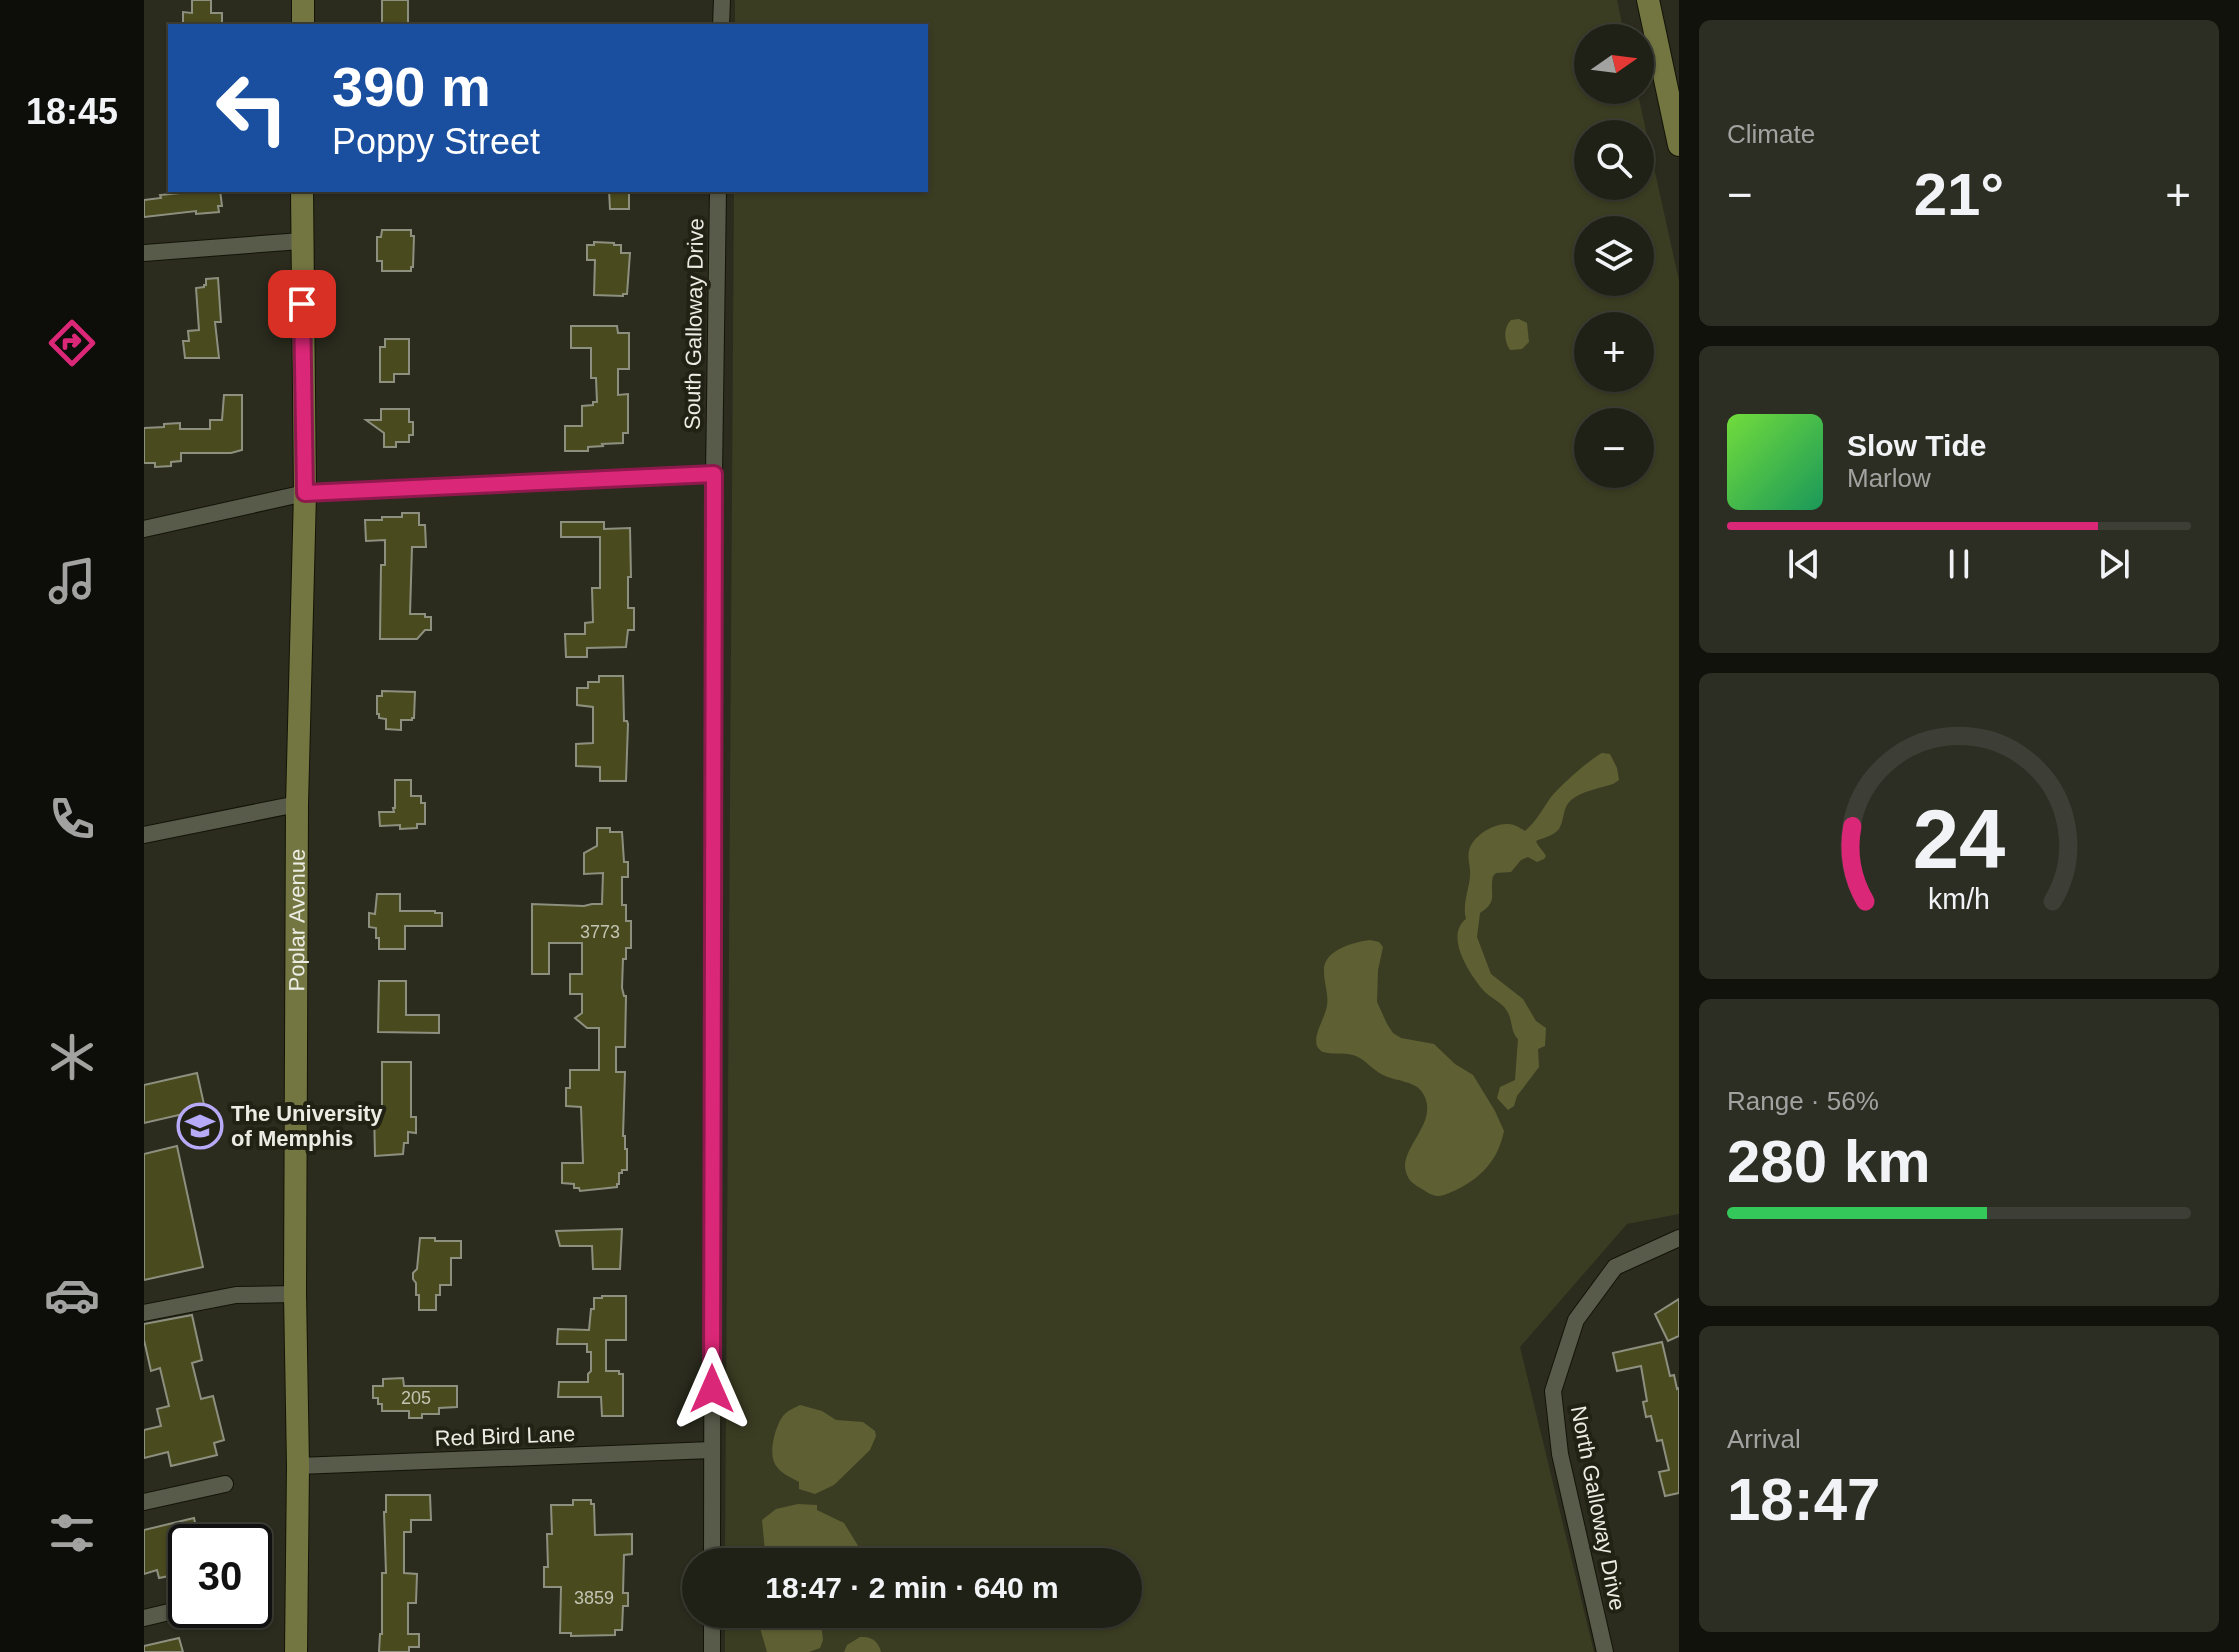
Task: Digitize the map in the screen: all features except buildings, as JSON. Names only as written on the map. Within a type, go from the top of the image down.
[{"type":"main road","points":[[303,0],[303,24]]},
{"type":"main road","points":[[1648,0],[1679,145]]},
{"type":"main road","name":"Poplar Avenue","points":[[296,1652],[297,804],[305,493],[302,192]]},
{"type":"street","points":[[721,24],[722,0]]},
{"type":"street","name":"South Galloway Drive","points":[[712,1548],[714,474],[718,192]]},
{"type":"street","points":[[144,253],[301,241]]},
{"type":"street","points":[[144,529],[305,493],[714,474]]},
{"type":"street","points":[[144,835],[297,804]]},
{"type":"street","name":"North Galloway Drive","points":[[1605,1652],[1560,1454],[1553,1391],[1576,1320],[1615,1267],[1679,1238]]},
{"type":"street","points":[[144,1313],[236,1295],[295,1294]]},
{"type":"street","name":"Red Bird Lane","points":[[298,1466],[712,1450]]},
{"type":"street","points":[[144,1502],[225,1484]]},
{"type":"street","points":[[144,1618],[168,1612]]},
{"type":"street","points":[[712,1628],[712,1652]]},
{"type":"shaded area","points":[[735,0],[1617,0],[1622,24],[1574,24],[1574,104],[1640,104],[1644,120],[1574,120],[1574,200],[1654,200],[1654,167],[1679,281],[1679,1214],[1627,1224],[1520,1347],[1594,1652],[725,1652],[725,1628],[1142,1628],[1142,1548],[725,1548],[734,192],[928,192],[928,24],[735,24]]},
{"type":"shaded area","points":[[1519,319],[1527,323],[1529,342],[1522,349],[1510,350],[1506,339],[1507,327],[1511,320]]},
{"type":"shaded area","points":[[1602,753],[1610,754],[1619,780],[1571,800],[1559,829],[1536,841],[1546,856],[1544,859],[1537,862],[1528,857],[1511,872],[1496,873],[1493,876],[1491,901],[1480,913],[1477,937],[1491,974],[1523,999],[1536,1021],[1546,1028],[1545,1046],[1538,1049],[1539,1067],[1517,1096],[1514,1106],[1508,1110],[1497,1098],[1500,1087],[1515,1080],[1518,1039],[1507,1011],[1478,983],[1458,945],[1460,926],[1466,919],[1469,851],[1479,836],[1496,826],[1511,824],[1525,831],[1559,789]]},
{"type":"shaded area","points":[[1370,940],[1379,942],[1383,947],[1378,970],[1377,1002],[1393,1033],[1401,1038],[1434,1044],[1455,1064],[1473,1075],[1504,1131],[1498,1151],[1488,1166],[1465,1185],[1444,1195],[1429,1193],[1412,1182],[1406,1172],[1408,1153],[1427,1113],[1427,1103],[1419,1088],[1379,1073],[1358,1057],[1323,1052],[1317,1044],[1327,1002],[1325,964],[1341,948]]},
{"type":"shaded area","points":[[800,1405],[822,1411],[836,1420],[863,1422],[875,1431],[876,1436],[870,1450],[834,1485],[815,1494],[799,1489],[799,1482],[787,1476],[774,1462],[773,1441],[780,1421],[786,1413]]},
{"type":"shaded area","points":[[798,1504],[817,1505],[817,1510],[844,1523],[859,1548],[765,1548],[762,1520],[776,1509]]},
{"type":"shaded area","points":[[760,1628],[822,1628],[820,1648],[809,1652],[767,1652]]},
{"type":"shaded area","points":[[860,1637],[874,1640],[881,1652],[844,1652],[847,1645]]},
{"type":"place","name":"The University of Memphis","points":[[200,1126]]},
{"type":"route","points":[[302,304],[305,493],[714,474],[712,1389]]}]
